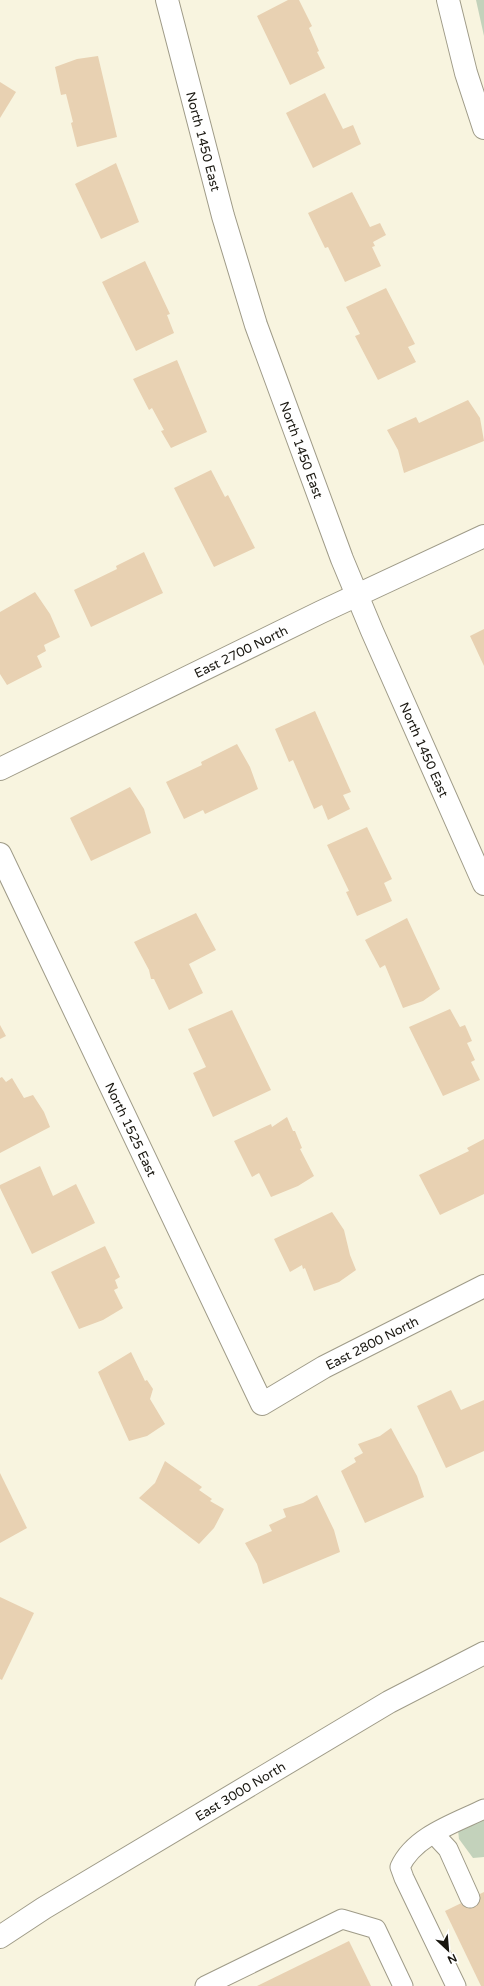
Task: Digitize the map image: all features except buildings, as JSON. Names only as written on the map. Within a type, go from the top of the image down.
[{"type":"street","name":"North 1450 East","points":[[167,0],[223,216],[256,325],[357,595],[484,884]]},
{"type":"street","points":[[448,0],[466,73],[484,128]]},
{"type":"street","name":"East 2700 North","points":[[0,769],[357,595],[484,536]]},
{"type":"street","name":"North 1525 East","points":[[0,854],[262,1404]]},
{"type":"street","name":"East 2800 North","points":[[262,1404],[324,1367],[484,1286]]},
{"type":"street","name":"East 3000 North","points":[[0,1937],[44,1908],[389,1702],[484,1652]]},
{"type":"lane","points":[[456,1986],[400,1867],[412,1848],[434,1834],[484,1809]]},
{"type":"lane","points":[[434,1834],[448,1849],[470,1898]]},
{"type":"lane","points":[[205,1986],[342,1919],[376,1929],[403,1986]]},
{"type":"green space","points":[[476,0],[484,0],[484,36]]},
{"type":"green space","points":[[484,1813],[484,1857],[473,1858],[459,1839],[458,1830]]}]
